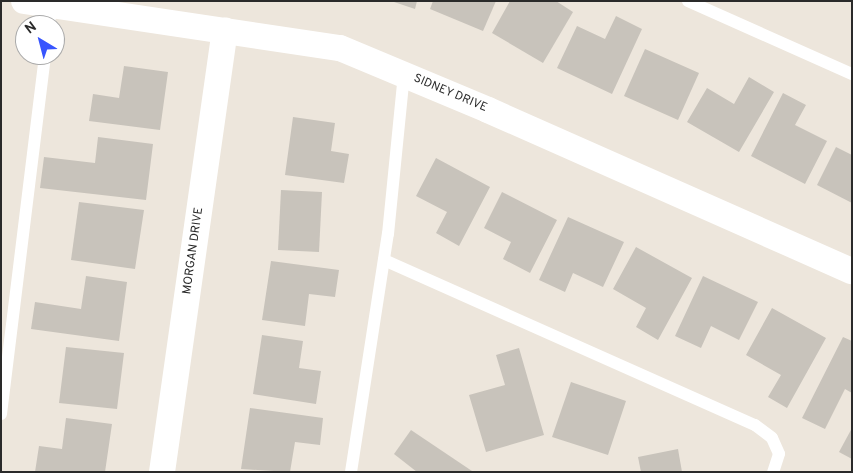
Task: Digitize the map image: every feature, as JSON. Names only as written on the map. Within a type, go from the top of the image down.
[{"type":"street","name":"SIDNEY DRIVE","points":[[24,1],[50,15]]},
{"type":"street","name":"SIDNEY DRIVE","points":[[65,16],[225,30],[340,48],[852,271]]},
{"type":"street","name":"MORGAN DRIVE","points":[[162,472],[225,30]]},
{"type":"lane","points":[[688,1],[852,74]]},
{"type":"lane","points":[[1,414],[44,65]]},
{"type":"lane","points":[[351,472],[384,260],[404,75]]},
{"type":"lane","points":[[384,260],[755,425],[772,438],[779,454],[773,472]]},
{"type":"building","points":[[391,1],[417,1],[415,9]]},
{"type":"building","points":[[433,1],[496,1],[483,31],[430,9]]},
{"type":"building","points":[[510,1],[556,1],[573,12],[543,63],[492,33]]},
{"type":"building","points":[[616,16],[642,29],[612,94],[557,68],[577,26],[605,39]]},
{"type":"building","points":[[645,49],[699,73],[678,120],[624,96]]},
{"type":"building","points":[[124,66],[168,72],[160,130],[89,121],[93,94],[119,98]]},
{"type":"building","points":[[749,77],[774,92],[739,152],[687,122],[707,88],[734,104]]},
{"type":"building","points":[[783,93],[806,105],[795,125],[827,141],[805,184],[751,156]]},
{"type":"building","points":[[293,117],[335,123],[331,151],[349,154],[344,183],[285,175]]},
{"type":"building","points":[[98,137],[153,144],[146,200],[40,188],[44,157],[95,163]]},
{"type":"building","points":[[836,147],[852,155],[852,203],[817,185]]},
{"type":"building","points":[[436,158],[490,187],[459,246],[436,233],[447,212],[416,196]]},
{"type":"building","points":[[281,190],[322,192],[319,252],[278,250]]},
{"type":"building","points":[[502,192],[557,220],[530,273],[503,259],[511,242],[484,228]]},
{"type":"building","points":[[79,202],[144,210],[135,269],[71,260]]},
{"type":"building","points":[[568,217],[624,242],[603,287],[573,273],[565,292],[539,280]]},
{"type":"building","points":[[636,247],[692,278],[658,340],[636,327],[646,308],[613,289]]},
{"type":"building","points":[[271,261],[339,270],[335,297],[309,294],[305,326],[262,320]]},
{"type":"building","points":[[86,276],[127,282],[119,341],[31,329],[35,302],[81,309]]},
{"type":"building","points":[[703,276],[758,302],[739,340],[711,326],[701,348],[675,336]]},
{"type":"building","points":[[772,308],[826,338],[787,408],[768,397],[781,375],[746,355]]},
{"type":"building","points":[[262,335],[303,341],[299,368],[321,371],[316,404],[253,394]]},
{"type":"building","points":[[843,337],[852,341],[852,393],[845,389],[825,429],[802,418]]},
{"type":"building","points":[[66,347],[124,353],[117,409],[59,403]]},
{"type":"building","points":[[519,348],[544,435],[486,452],[469,395],[505,385],[496,355]]},
{"type":"building","points":[[571,382],[626,401],[608,455],[552,437]]},
{"type":"building","points":[[250,408],[323,418],[320,445],[295,442],[290,472],[241,469]]},
{"type":"building","points":[[66,418],[112,424],[105,472],[35,472],[39,446],[62,449]]},
{"type":"building","points":[[852,428],[852,459],[839,452]]},
{"type":"building","points":[[411,430],[472,471],[417,472],[394,454]]},
{"type":"building","points":[[678,449],[682,472],[641,472],[638,457]]}]
